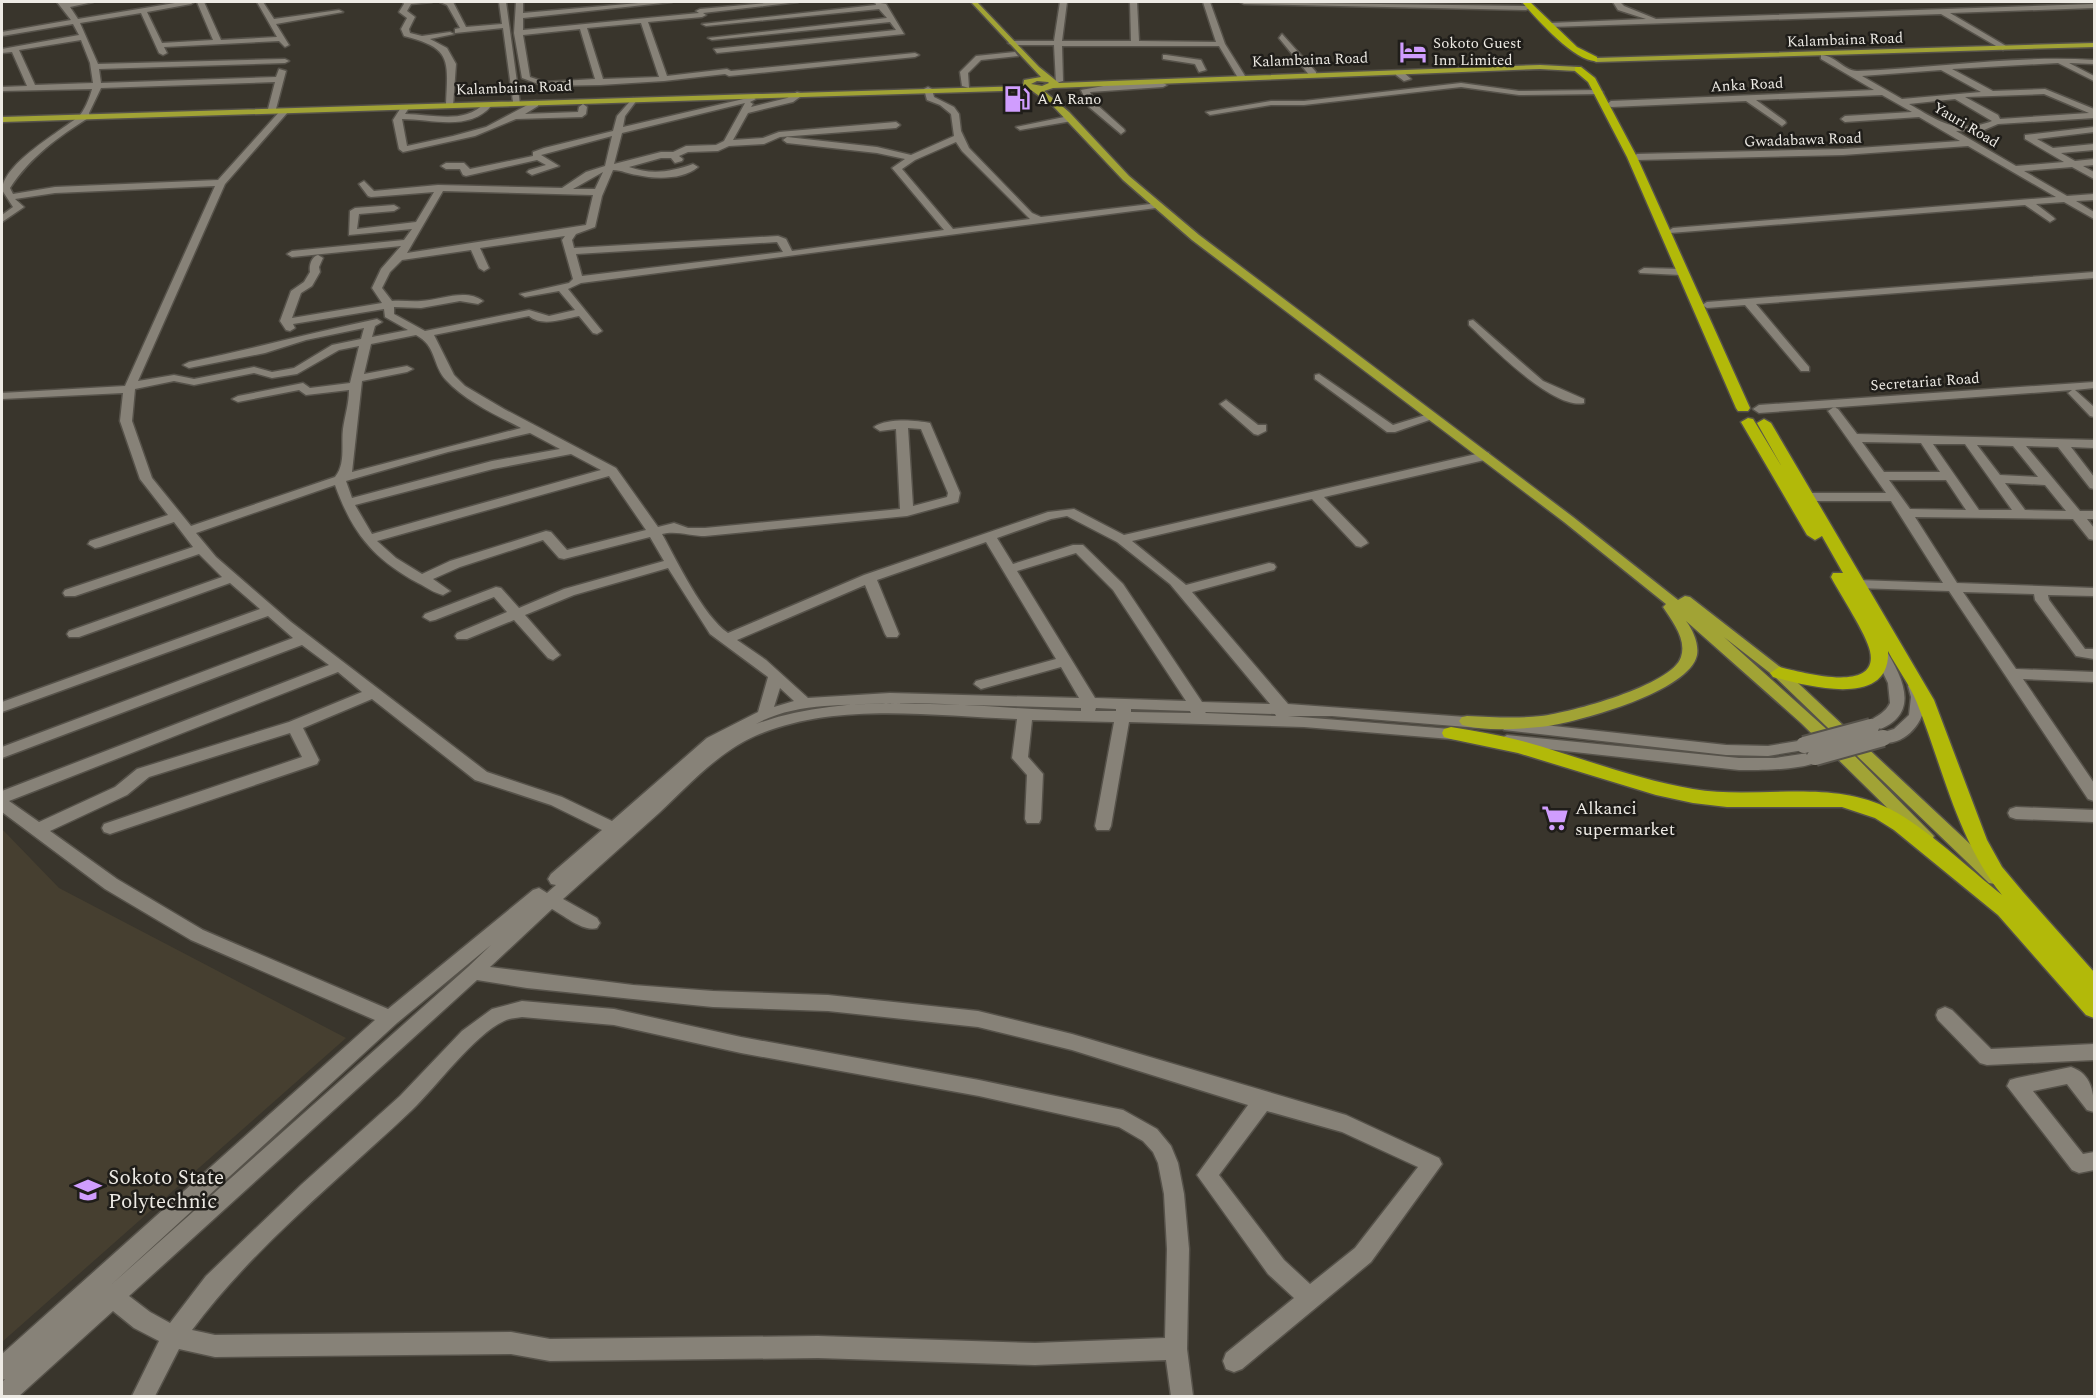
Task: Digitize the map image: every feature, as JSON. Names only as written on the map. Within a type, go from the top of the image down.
[{"type":"highway","points":[[1523,4],[1550,25],[1574,49],[1599,64]]},
{"type":"highway","points":[[1523,4],[1568,50],[1573,65],[1590,77],[1599,92],[1632,157],[1681,272],[1879,650],[1881,658],[1877,671],[1864,681],[1836,685],[1779,673]]},
{"type":"highway","points":[[1573,65],[1599,64]]},
{"type":"highway","points":[[1599,64],[1600,79],[1611,104],[1673,231],[1756,415],[1807,497],[1914,680],[1934,720],[1977,841],[2011,904],[2094,1010]]},
{"type":"highway","points":[[1459,728],[1656,788],[1693,796],[1766,801],[1825,798],[1861,805],[1901,825],[2011,904],[2094,986]]},
{"type":"main road","points":[[966,2],[1034,75],[1030,85]]},
{"type":"main road","points":[[974,2],[1054,83],[1066,104],[1154,194],[1226,253],[1779,673],[2011,904]]},
{"type":"main road","points":[[1599,64],[2094,46]]},
{"type":"main road","name":"Kalambaina Road","points":[[1599,64],[2094,46]]},
{"type":"main road","points":[[1030,85],[1054,83],[1114,85],[1573,65]]},
{"type":"main road","name":"Kalambaina Road","points":[[1054,83],[1573,65]]},
{"type":"main road","points":[[1030,85],[1054,100],[1069,119],[1156,205],[1229,264],[1485,456],[1643,579],[1810,720],[1932,843],[2011,904]]},
{"type":"main road","name":"Kalambaina Road","points":[[278,111],[1030,85]]},
{"type":"main road","name":"Kalambaina Road","points":[[2,118],[535,104],[1030,85]]},
{"type":"main road","points":[[1459,728],[1563,718],[1659,686],[1676,677],[1686,666],[1689,657],[1685,628],[1665,600],[1643,579]]},
{"type":"street","points":[[2,206],[15,173],[34,154],[84,116],[97,87],[94,67],[83,38],[63,4],[90,2]]},
{"type":"street","points":[[2,32],[191,2]]},
{"type":"street","points":[[200,2],[218,42]]},
{"type":"street","points":[[260,2],[283,39],[286,48],[285,61],[279,79],[278,111],[221,183],[130,388],[126,421],[146,479],[201,548],[269,611],[481,776],[510,789],[547,798],[579,810],[613,829]]},
{"type":"street","points":[[428,2],[407,2],[403,12],[411,18],[405,30],[407,34],[422,38],[444,50],[452,64],[450,104]]},
{"type":"street","points":[[443,2],[453,5],[457,31]]},
{"type":"street","points":[[503,2],[517,102]]},
{"type":"street","points":[[519,2],[518,33],[526,78],[544,84],[664,79],[726,68],[920,45]]},
{"type":"street","points":[[580,2],[582,10]]},
{"type":"street","points":[[519,16],[625,4],[668,2]]},
{"type":"street","points":[[698,2],[717,51],[729,74],[915,55]]},
{"type":"street","points":[[518,33],[644,21],[794,2]]},
{"type":"street","points":[[1054,83],[1063,2]]},
{"type":"street","points":[[1134,2],[1135,44]]},
{"type":"street","points":[[1208,2],[1221,44],[1241,76]]},
{"type":"street","points":[[1244,2],[1523,4]]},
{"type":"street","points":[[1617,2],[1617,6],[1657,22]]},
{"type":"street","points":[[1969,2],[1987,11]]},
{"type":"street","points":[[706,24],[880,4],[901,32],[717,51]]},
{"type":"street","points":[[1550,25],[2094,6]]},
{"type":"street","points":[[143,10],[168,64]]},
{"type":"street","points":[[272,22],[297,23],[323,10],[339,12]]},
{"type":"street","points":[[323,10],[330,22]]},
{"type":"street","points":[[290,11],[297,23]]},
{"type":"street","points":[[1944,13],[2004,48]]},
{"type":"street","points":[[712,38],[892,20]]},
{"type":"street","points":[[644,21],[664,79]]},
{"type":"street","points":[[422,38],[457,31],[505,26]]},
{"type":"street","points":[[582,27],[600,83]]},
{"type":"street","points":[[1282,36],[1313,74]]},
{"type":"street","points":[[2,51],[83,38]]},
{"type":"street","points":[[159,45],[283,39]]},
{"type":"street","points":[[1012,43],[1135,44],[1148,49],[1221,44]]},
{"type":"street","points":[[15,49],[32,88]]},
{"type":"street","points":[[966,86],[964,72],[976,59],[1015,54]]},
{"type":"street","points":[[1157,55],[1168,60],[1198,62],[1202,70]]},
{"type":"street","name":"Yauri Road","points":[[1824,57],[2094,216]]},
{"type":"street","points":[[1853,74],[2055,60],[2094,62]]},
{"type":"street","points":[[2055,60],[2094,79]]},
{"type":"street","points":[[94,67],[285,61]]},
{"type":"street","points":[[1944,68],[1990,93]]},
{"type":"street","points":[[1867,82],[1868,77],[1876,72]]},
{"type":"street","points":[[1399,73],[1411,90]]},
{"type":"street","points":[[2,89],[279,79]]},
{"type":"street","points":[[1956,85],[1973,84]]},
{"type":"street","points":[[1121,131],[1092,105],[1084,90],[1114,85],[1163,85]]},
{"type":"street","points":[[1210,112],[1271,103],[1304,104],[1461,86],[1520,93],[1599,92]]},
{"type":"street","points":[[1941,87],[1941,92],[1949,96]]},
{"type":"street","points":[[928,89],[930,98],[951,105],[956,112],[957,138],[1027,219]]},
{"type":"street","points":[[1900,102],[1949,96],[2045,91],[2094,113]]},
{"type":"street","name":"Anka Road","points":[[1611,104],[1884,92]]},
{"type":"street","points":[[746,111],[781,103],[800,94]]},
{"type":"street","points":[[1959,96],[1959,99],[1995,117],[1997,122]]},
{"type":"street","points":[[727,143],[753,97]]},
{"type":"street","points":[[538,157],[536,154],[547,150],[753,97]]},
{"type":"street","points":[[1749,99],[1782,123]]},
{"type":"street","points":[[399,257],[572,232],[590,227],[621,116],[633,100]]},
{"type":"street","points":[[405,108],[399,116],[398,129],[403,149],[461,138],[515,117],[535,104]]},
{"type":"street","points":[[399,116],[467,119],[482,114],[488,105]]},
{"type":"street","points":[[515,117],[582,114],[583,107]]},
{"type":"street","points":[[1947,129],[1984,127],[1997,122],[2094,113]]},
{"type":"street","points":[[1845,119],[1923,114]]},
{"type":"street","points":[[1020,127],[1069,119]]},
{"type":"street","points":[[504,121],[507,133]]},
{"type":"street","points":[[775,138],[779,135],[896,125]]},
{"type":"street","points":[[2094,129],[2028,137],[2049,152],[2094,176]]},
{"type":"street","points":[[565,190],[588,173],[619,167],[662,154],[675,155],[686,149],[718,148],[727,143],[775,138],[824,146],[877,150],[912,158]]},
{"type":"street","points":[[951,233],[910,180],[897,169],[897,166],[957,138]]},
{"type":"street","name":"Gwadabawa Road","points":[[1637,157],[1843,152],[1970,143]]},
{"type":"street","points":[[2049,152],[2093,148]]},
{"type":"street","points":[[675,155],[675,159],[703,159]]},
{"type":"street","points":[[446,166],[464,166],[466,173],[538,157],[554,166],[532,172]]},
{"type":"street","points":[[2014,169],[2094,162]]},
{"type":"street","points":[[619,167],[639,174],[684,174],[693,167]]},
{"type":"street","points":[[7,194],[221,183]]},
{"type":"street","points":[[364,184],[371,194],[438,188],[598,192]]},
{"type":"street","points":[[438,188],[439,192],[405,243],[399,257],[379,281],[377,288],[386,301],[389,315],[432,339],[449,377],[500,412],[612,471],[664,546],[671,563],[710,623],[726,639],[761,663],[805,703]]},
{"type":"street","points":[[2,219],[19,207],[7,194]]},
{"type":"street","points":[[1673,231],[2094,197]]},
{"type":"street","points":[[348,202],[355,211],[352,233],[417,225]]},
{"type":"street","points":[[2028,202],[2050,219]]},
{"type":"street","points":[[525,294],[561,287],[578,280],[951,233],[1027,219],[1041,221],[1156,205]]},
{"type":"street","points":[[355,211],[394,208]]},
{"type":"street","points":[[572,232],[567,240],[575,252],[578,280]]},
{"type":"street","points":[[575,252],[707,241],[771,239],[783,241],[789,254]]},
{"type":"street","points":[[292,254],[405,243]]},
{"type":"street","points":[[474,246],[484,268]]},
{"type":"street","points":[[283,342],[296,291],[308,284],[315,272],[314,267],[318,258]]},
{"type":"street","points":[[1644,271],[1681,272]]},
{"type":"street","points":[[1707,305],[2094,275]]},
{"type":"street","points":[[561,287],[597,331]]},
{"type":"street","points":[[289,321],[386,301],[430,305],[461,299],[478,301]]},
{"type":"street","points":[[1749,303],[1805,369]]},
{"type":"street","points":[[2,396],[130,388],[174,378],[194,382],[254,370],[272,375],[281,374],[297,371],[336,347],[529,313],[536,315],[537,318],[549,319],[582,312]]},
{"type":"street","points":[[189,365],[265,350],[303,337],[395,319]]},
{"type":"street","points":[[289,321],[303,337]]},
{"type":"street","points":[[1473,322],[1539,383],[1580,401]]},
{"type":"street","points":[[339,480],[347,467],[349,428],[355,406],[356,383],[370,324]]},
{"type":"street","points":[[238,399],[303,386],[306,392],[356,383],[407,369]]},
{"type":"street","points":[[1319,377],[1391,429],[1432,417]]},
{"type":"street","name":"Secretariat Road","points":[[1756,415],[2094,386]]},
{"type":"street","name":"Secretariat Road","points":[[1756,415],[2094,392]]},
{"type":"street","points":[[2073,393],[2094,413]]},
{"type":"street","points":[[1226,404],[1258,431],[1262,428]]},
{"type":"street","points":[[1834,411],[1906,513],[2012,674],[2090,781],[2094,795]]},
{"type":"street","points":[[424,578],[455,564],[546,535],[564,555],[674,528],[686,532],[705,532],[907,512],[943,504],[952,499],[954,493],[927,428],[920,424],[880,427]]},
{"type":"street","points":[[902,425],[904,492],[907,512]]},
{"type":"street","points":[[188,532],[280,497],[448,448],[531,429]]},
{"type":"street","points":[[1853,438],[2094,444]]},
{"type":"street","points":[[1925,441],[1975,513]]},
{"type":"street","points":[[1969,442],[2022,514]]},
{"type":"street","points":[[2017,443],[2094,536]]},
{"type":"street","points":[[2062,444],[2093,481]]},
{"type":"street","points":[[347,503],[492,465],[573,450]]},
{"type":"street","points":[[1122,539],[1485,456]]},
{"type":"street","points":[[368,539],[612,471]]},
{"type":"street","points":[[1879,476],[1949,476]]},
{"type":"street","points":[[1997,479],[2048,481]]},
{"type":"street","points":[[339,480],[356,523],[368,539],[391,561],[443,591]]},
{"type":"street","points":[[1315,495],[1361,543]]},
{"type":"street","points":[[1807,497],[1894,497]]},
{"type":"street","points":[[726,639],[869,578],[1059,513],[1069,512],[1122,539],[1182,590],[1282,716]]},
{"type":"street","points":[[1906,513],[2094,515]]},
{"type":"street","points":[[95,544],[175,517]]},
{"type":"street","points":[[990,537],[1066,661],[1089,710]]},
{"type":"street","points":[[70,593],[201,548]]},
{"type":"street","points":[[1010,569],[1078,548],[1118,587],[1198,713]]},
{"type":"street","points":[[462,636],[569,592],[671,563]]},
{"type":"street","points":[[1182,590],[1269,567]]},
{"type":"street","points":[[74,634],[232,578]]},
{"type":"street","points":[[869,578],[892,634]]},
{"type":"street","points":[[1857,584],[2094,592]]},
{"type":"street","points":[[430,618],[496,591],[553,655]]},
{"type":"street","points":[[2041,591],[2042,600],[2081,653],[2094,654]]},
{"type":"street","points":[[2,707],[269,611]]},
{"type":"street","points":[[2,753],[304,639]]},
{"type":"street","points":[[2,1369],[390,1018],[520,912],[712,742],[744,722],[765,713],[805,703],[890,698],[1089,710],[1282,716],[1459,728],[1739,764],[1775,764],[1871,727],[1894,713],[1900,697],[1894,678],[1879,650]]},
{"type":"street","points":[[981,684],[1066,661]]},
{"type":"street","points":[[2,797],[338,666]]},
{"type":"street","points":[[2012,674],[2094,677]]},
{"type":"street","points":[[765,713],[775,678]]},
{"type":"street","points":[[1810,751],[1899,733],[1916,717],[1918,697],[1914,680]]},
{"type":"street","points":[[37,830],[121,791],[143,773],[294,726],[373,693]]},
{"type":"street","points":[[3,1396],[474,972],[550,900],[701,766],[736,741],[762,728],[797,717],[844,712],[930,711],[1025,715],[1089,710]]},
{"type":"street","points":[[1103,826],[1123,711]]},
{"type":"street","points":[[1025,715],[1020,758],[1035,774],[1033,819]]},
{"type":"street","points":[[110,828],[311,760],[294,726]]},
{"type":"street","points":[[2,804],[111,884],[197,935],[390,1018]]},
{"type":"street","points":[[2016,813],[2094,816]]},
{"type":"street","points":[[550,900],[591,923]]},
{"type":"street","points":[[474,972],[527,981],[633,992],[713,999],[828,1003],[978,1019],[1072,1042],[1346,1124],[1432,1164],[1363,1254],[1234,1360]]},
{"type":"street","points":[[143,1396],[173,1337],[214,1283],[309,1191],[408,1102],[469,1037],[508,1010],[530,1009],[614,1017],[741,1045],[968,1086],[1124,1119],[1150,1135],[1161,1146],[1168,1163],[1174,1194],[1178,1249],[1176,1349],[1182,1396]]},
{"type":"street","points":[[1945,1015],[1987,1058],[2094,1053]]},
{"type":"street","points":[[2094,1104],[2072,1075],[2017,1086],[2079,1164],[2094,1161]]},
{"type":"street","points":[[1263,1101],[1207,1175],[1276,1266],[1310,1298]]},
{"type":"street","points":[[113,1297],[142,1320],[173,1337],[215,1346],[511,1343],[550,1350],[818,1347],[1035,1354],[1176,1349]]},
{"type":"shaded area","name":"Sokoto State Polytechnic","points":[[2,829],[59,888],[346,1038],[2,1342]]},
{"type":"place","name":"Sokoto Guest Inn Limited","points":[[1413,52]]},
{"type":"place","name":"A A Rano","points":[[1017,99]]},
{"type":"place","name":"Alkanci supermarket","points":[[1555,818]]},
{"type":"place","name":"Sokoto State Polytechnic","points":[[88,1190]]}]
